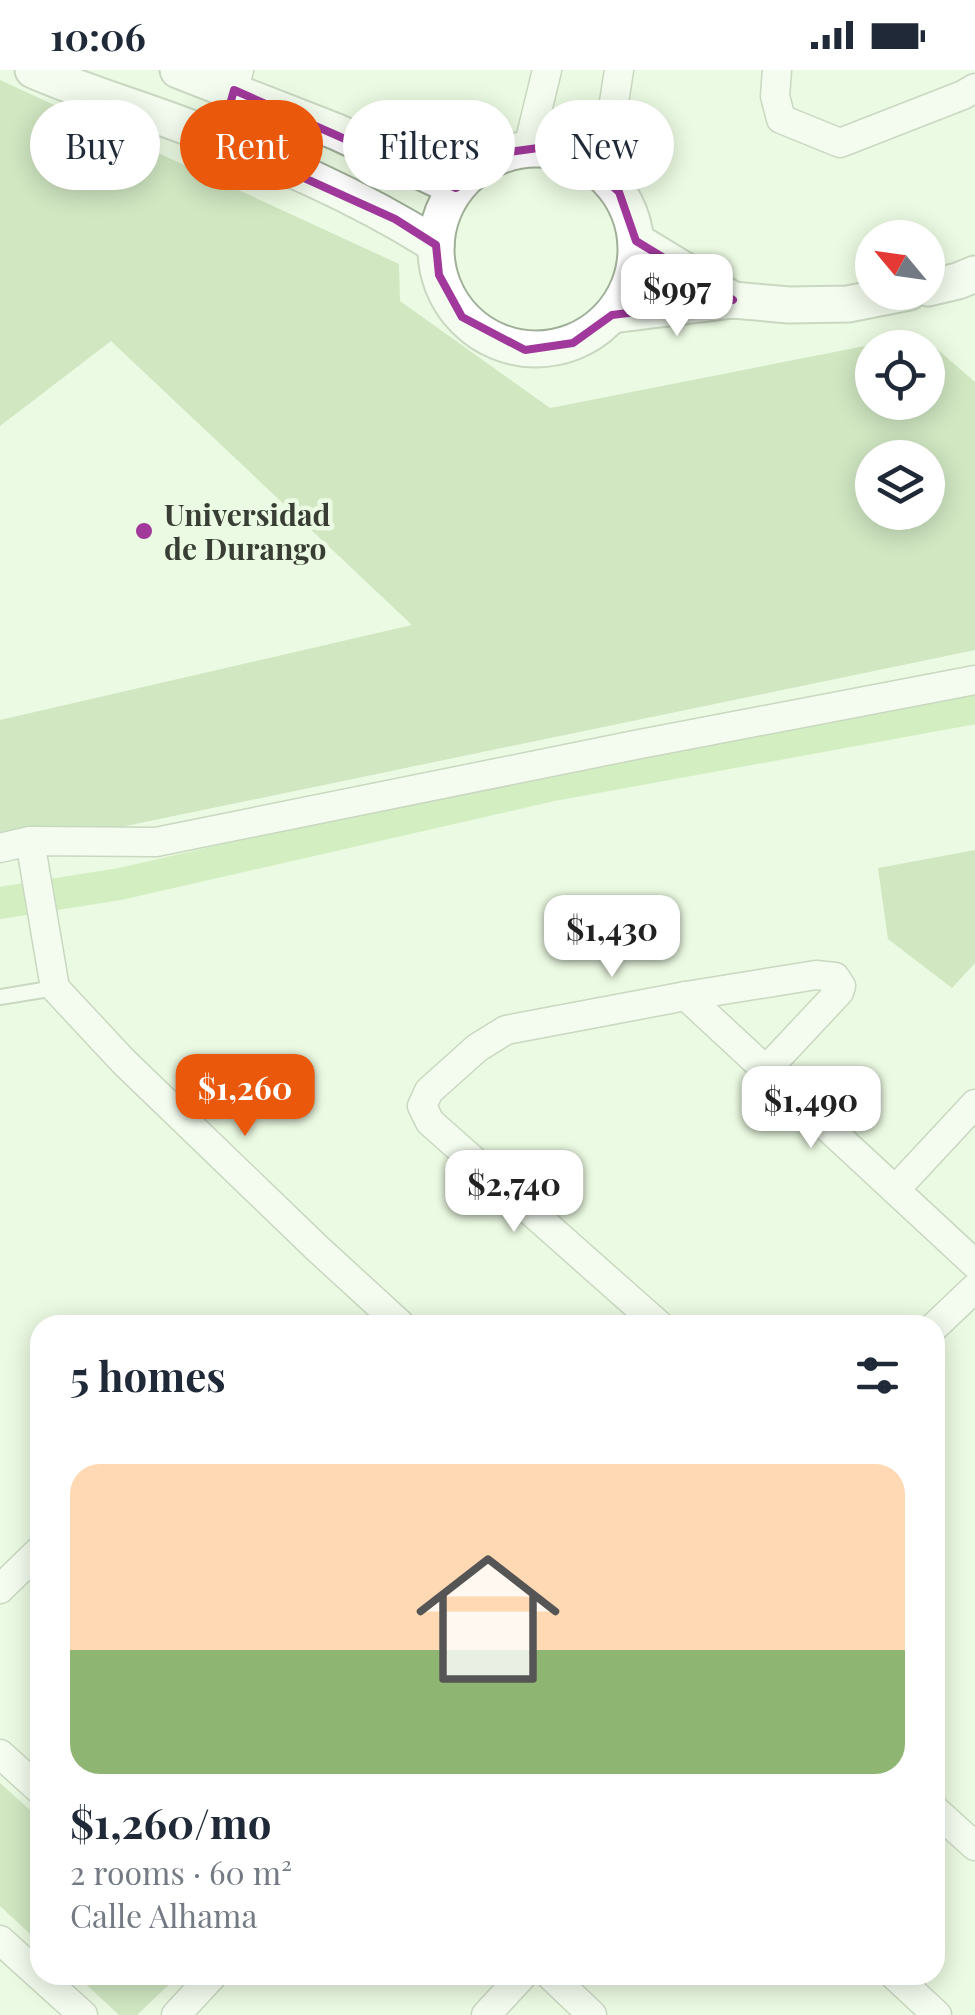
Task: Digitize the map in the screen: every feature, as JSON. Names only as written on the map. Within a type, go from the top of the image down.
[{"type":"street","points":[[33,70],[180,124]]},
{"type":"street","points":[[528,148],[548,70]]},
{"type":"street","points":[[614,100],[619,70]]},
{"type":"street","points":[[777,70],[775,96],[781,119],[840,142],[975,88]]},
{"type":"street","points":[[187,100],[192,72],[237,80],[343,135]]},
{"type":"street","points":[[515,151],[535,149]]},
{"type":"street","points":[[323,182],[436,245]]},
{"type":"street","points":[[455,190],[445,207],[436,245],[439,275],[448,298],[462,318],[480,333],[525,350],[573,343],[594,332],[612,315],[627,292],[636,266],[636,241],[630,214],[618,190]]},
{"type":"street","points":[[636,241],[733,300]]},
{"type":"street","points":[[945,283],[975,274]]},
{"type":"street","points":[[612,315],[733,300],[789,305],[855,303]]},
{"type":"street","points":[[0,848],[30,842],[156,842],[975,680]]},
{"type":"street","points":[[30,842],[54,975],[122,1061],[391,1315]]},
{"type":"street","points":[[648,1315],[430,1122],[422,1106],[429,1091],[477,1048],[506,1030],[816,974],[835,977],[841,986],[839,992],[766,1070]]},
{"type":"street","points":[[686,996],[975,1264]]},
{"type":"street","points":[[895,1190],[975,1104]]},
{"type":"street","points":[[945,1316],[975,1288]]},
{"type":"street","points":[[0,1589],[30,1560]]},
{"type":"street","points":[[0,1754],[30,1781]]},
{"type":"street","points":[[945,1819],[975,1846]]},
{"type":"street","points":[[0,1940],[30,1967]]},
{"type":"street","points":[[50,1985],[83,2015]]},
{"type":"street","points":[[176,2015],[204,1985]]},
{"type":"street","points":[[486,2015],[514,1985]]},
{"type":"street","points":[[560,1985],[592,2015]]},
{"type":"street","points":[[905,1985],[937,2015]]},
{"type":"lane","points":[[0,997],[54,975]]},
{"type":"highlighted area","points":[[234,90],[456,188],[509,152],[538,148],[584,160],[619,192],[636,241],[733,300],[612,315],[573,343],[525,350],[462,317],[439,275],[436,245],[395,219],[220,140]]},
{"type":"green space","points":[[0,80],[43,100],[30,100],[30,190],[160,190],[160,154],[180,163],[180,190],[239,190],[399,264],[400,301],[550,408],[855,348],[855,420],[945,420],[945,356],[975,382],[975,650],[0,852],[0,720],[412,625],[111,341],[0,426]]},
{"type":"green space","points":[[975,850],[975,963],[952,988],[888,939],[878,868]]},
{"type":"green space","points":[[0,1783],[30,1810],[30,1934],[0,1906]]},
{"type":"green space","points":[[87,1985],[168,1985],[137,2015],[119,2015]]},
{"type":"waterway","points":[[0,903],[120,884],[553,785],[975,708]]},
{"type":"place","name":"Universidad de Durango","points":[[144,531]]}]
